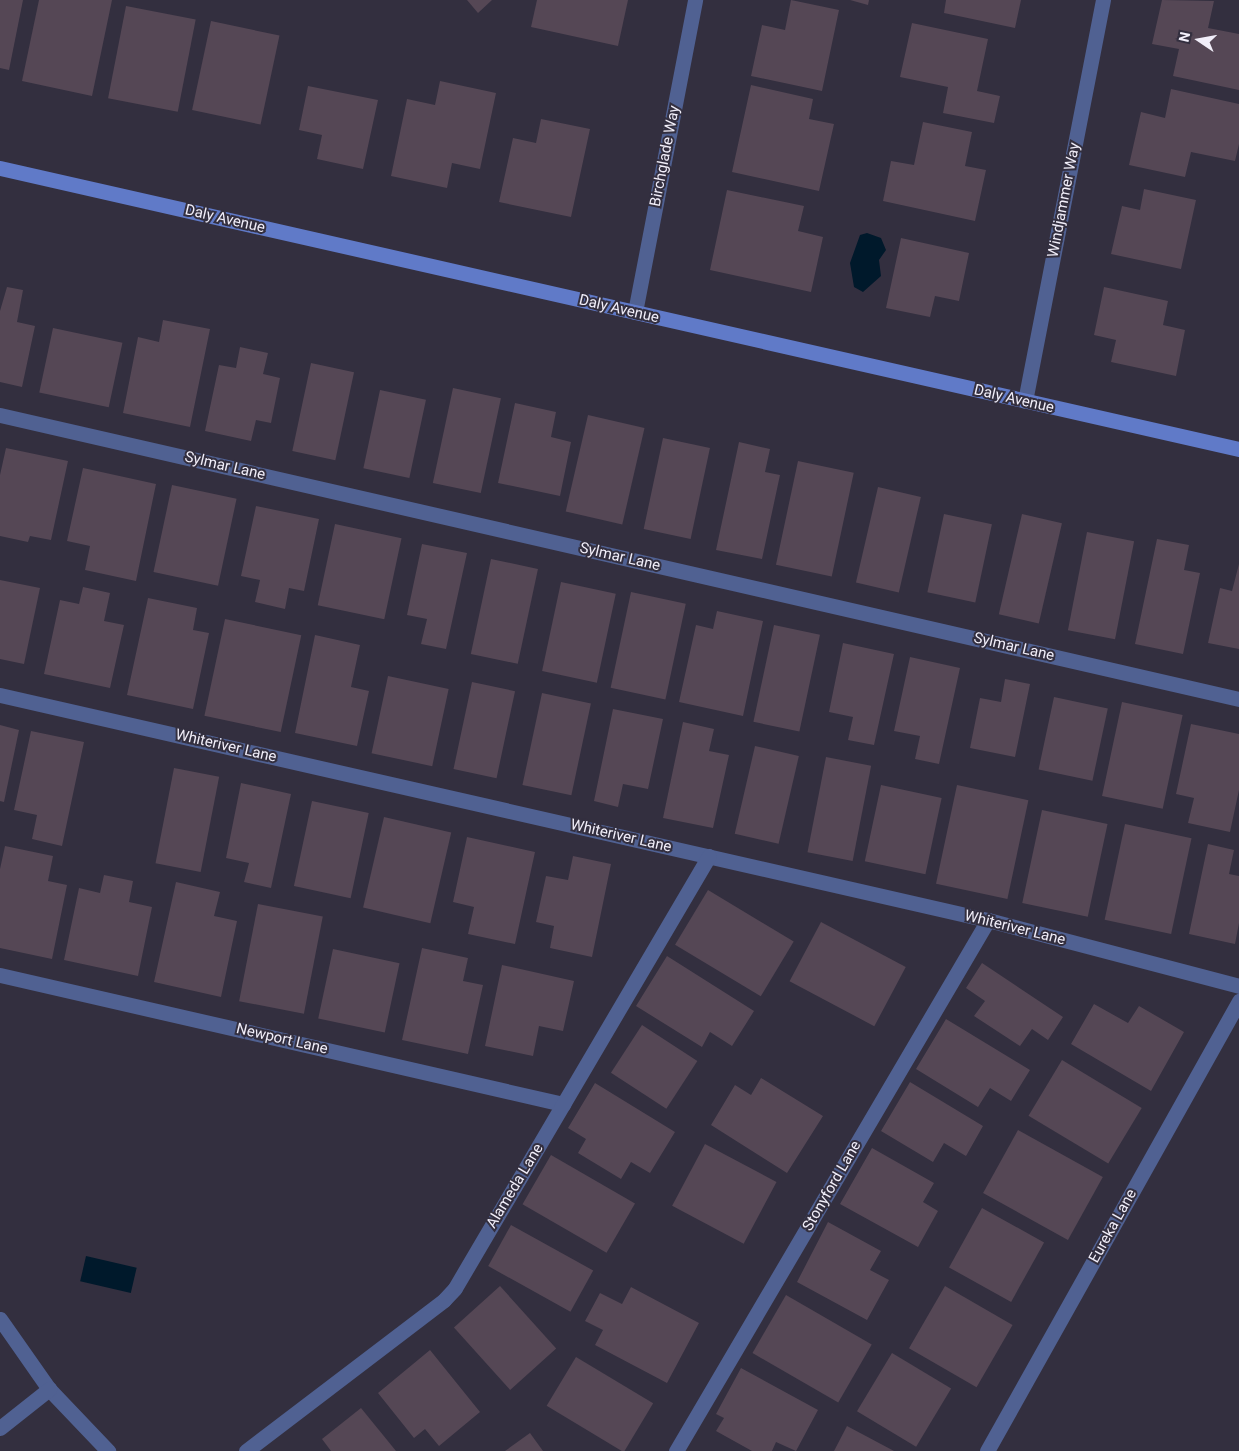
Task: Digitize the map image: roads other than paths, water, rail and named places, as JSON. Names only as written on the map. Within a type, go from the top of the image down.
[{"type":"street","name":"Birchglade Way","points":[[635,312],[695,0]]},
{"type":"street","name":"Windjammer Way","points":[[1025,401],[1103,0]]},
{"type":"street","name":"Daly Avenue","points":[[0,168],[1239,449]]},
{"type":"street","name":"Sylmar Lane","points":[[0,415],[1239,699]]},
{"type":"street","name":"Whiteriver Lane","points":[[0,695],[988,920],[1239,986]]},
{"type":"street","name":"Alameda Lane","points":[[246,1451],[444,1300],[564,1104],[709,856]]},
{"type":"street","name":"Stonyford Lane","points":[[676,1451],[988,920]]},
{"type":"street","name":"Newport Lane","points":[[0,975],[564,1104]]},
{"type":"street","name":"Eureka Lane","points":[[987,1451],[1239,1001]]},
{"type":"street","points":[[0,1319],[49,1389],[108,1451]]},
{"type":"street","points":[[0,1428],[49,1389]]},
{"type":"water","points":[[867,233],[881,238],[886,250],[879,260],[881,276],[863,292],[854,287],[850,263],[860,235]]},
{"type":"water","points":[[86,1256],[137,1268],[131,1293],[80,1281]]}]
